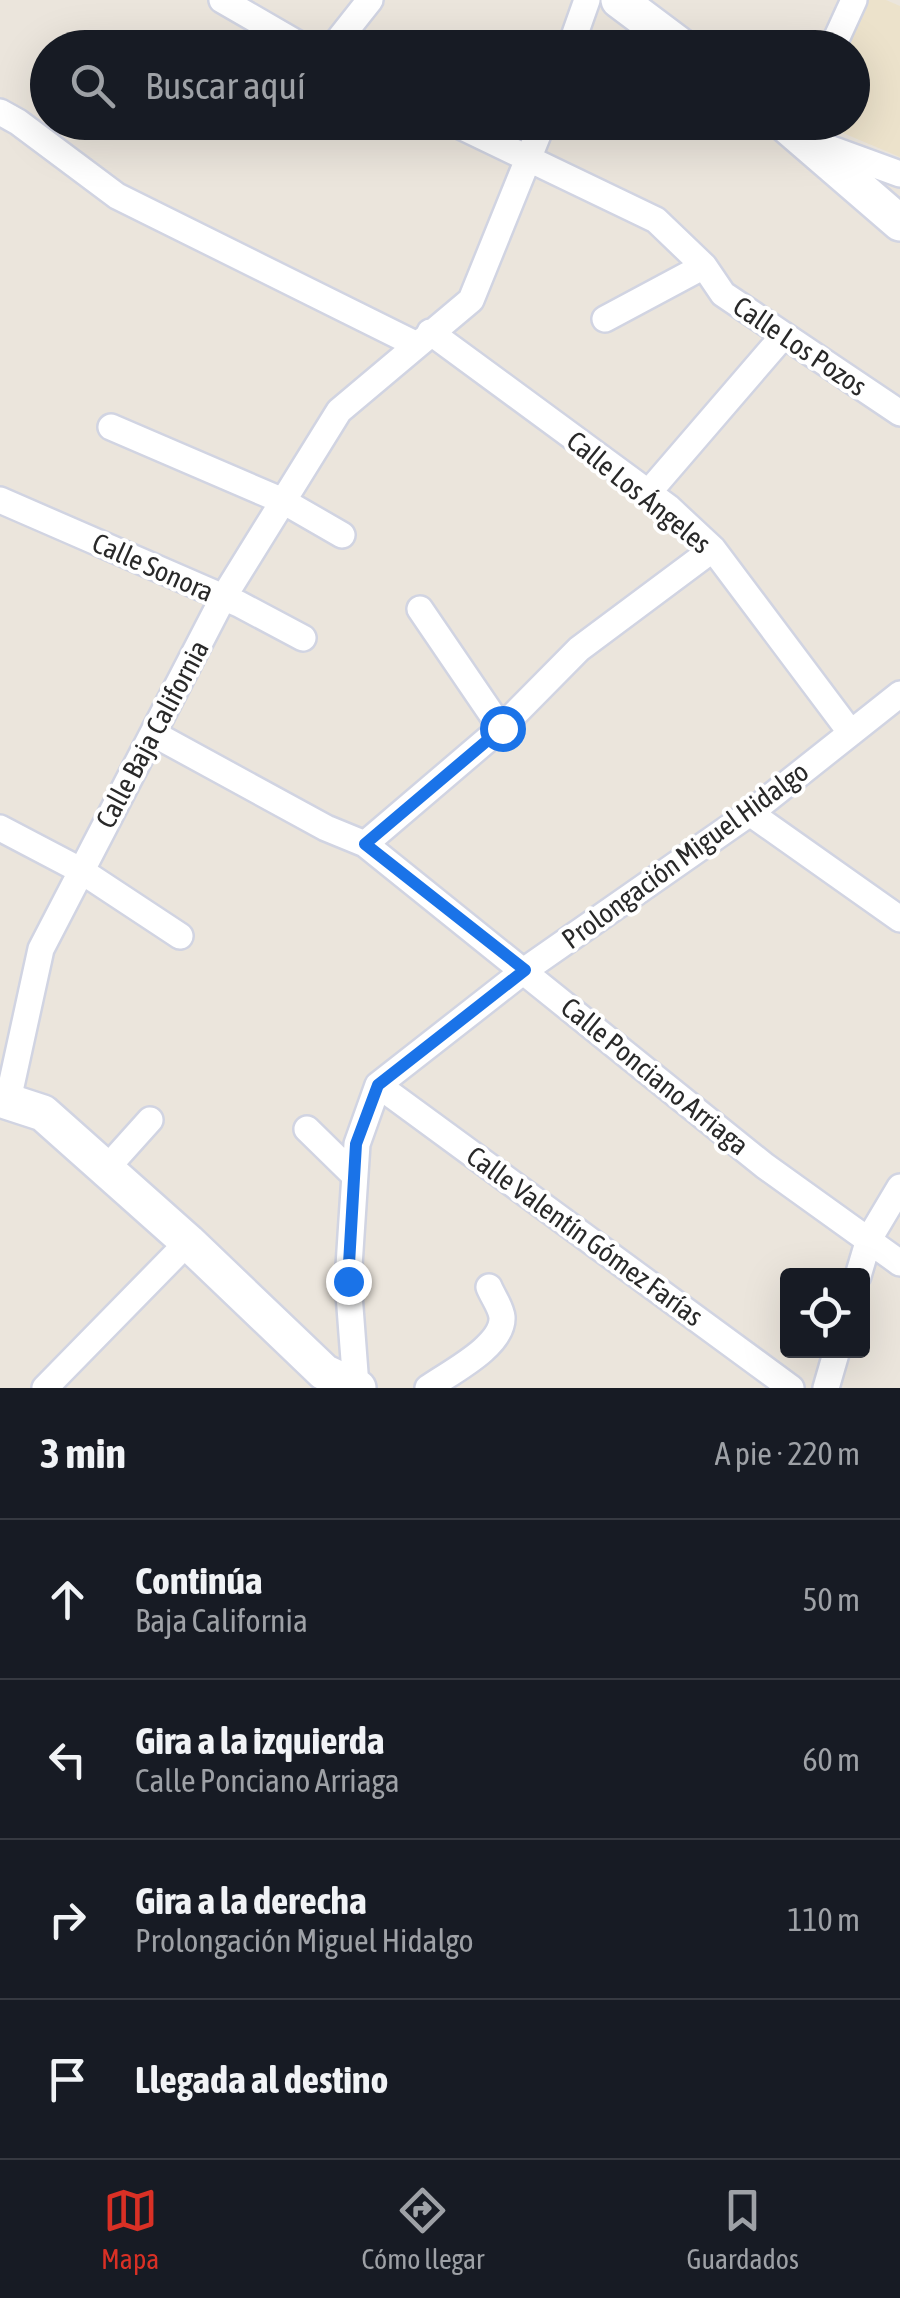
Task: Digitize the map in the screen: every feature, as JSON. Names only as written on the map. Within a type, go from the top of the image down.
[{"type":"street","points":[[222,0],[274,30]]},
{"type":"street","points":[[346,30],[370,0]]},
{"type":"street","points":[[576,30],[587,0]]},
{"type":"street","points":[[619,0],[658,30]]},
{"type":"street","points":[[840,30],[854,0]]},
{"type":"street","name":"Calle Los Ángeles","points":[[0,112],[30,131]]},
{"type":"street","name":"Calle Los Ángeles","points":[[42,140],[117,196],[423,338],[648,493],[713,549],[852,733]]},
{"type":"street","name":"Calle Los Pozos","points":[[488,140],[656,220],[704,266],[723,294],[900,413]]},
{"type":"street","points":[[529,161],[537,140]]},
{"type":"street","points":[[807,140],[900,223]]},
{"type":"street","points":[[821,140],[900,174]]},
{"type":"street","name":"Calle Baja California","points":[[4,1099],[41,949],[223,598],[339,411],[471,300],[529,161]]},
{"type":"street","points":[[605,319],[704,266]]},
{"type":"street","points":[[648,493],[784,335]]},
{"type":"street","points":[[111,427],[283,501],[342,535]]},
{"type":"street","name":"Calle Sonora","points":[[0,500],[223,598],[303,638]]},
{"type":"street","points":[[365,844],[502,728],[579,649],[713,549]]},
{"type":"street","points":[[420,609],[502,728]]},
{"type":"street","name":"Prolongación Miguel Hidalgo","points":[[378,1085],[525,970],[750,813],[900,694]]},
{"type":"street","name":"Calle Ponciano Arriaga","points":[[154,734],[326,828],[365,844],[765,1166],[900,1263]]},
{"type":"street","points":[[750,813],[900,919]]},
{"type":"street","points":[[0,828],[80,870],[180,936]]},
{"type":"street","points":[[4,1099],[43,1113],[188,1242],[324,1372],[357,1387],[348,1281],[356,1144],[378,1085]]},
{"type":"street","name":"Calle Valentín Gómez Farías","points":[[378,1085],[791,1388]]},
{"type":"street","points":[[106,1169],[150,1120]]},
{"type":"street","points":[[307,1129],[354,1175]]},
{"type":"street","points":[[860,1268],[869,1239],[900,1188]]},
{"type":"street","points":[[45,1388],[188,1242]]},
{"type":"street","points":[[428,1388],[492,1344],[501,1330],[502,1314],[489,1288]]},
{"type":"street","points":[[826,1388],[835,1358]]},
{"type":"shaded area","points":[[861,0],[886,0],[900,6],[900,157],[860,140],[870,140],[870,30],[848,30]]},
{"type":"route","points":[[348,1281],[356,1144],[378,1085],[525,970],[365,844],[502,728]]}]
